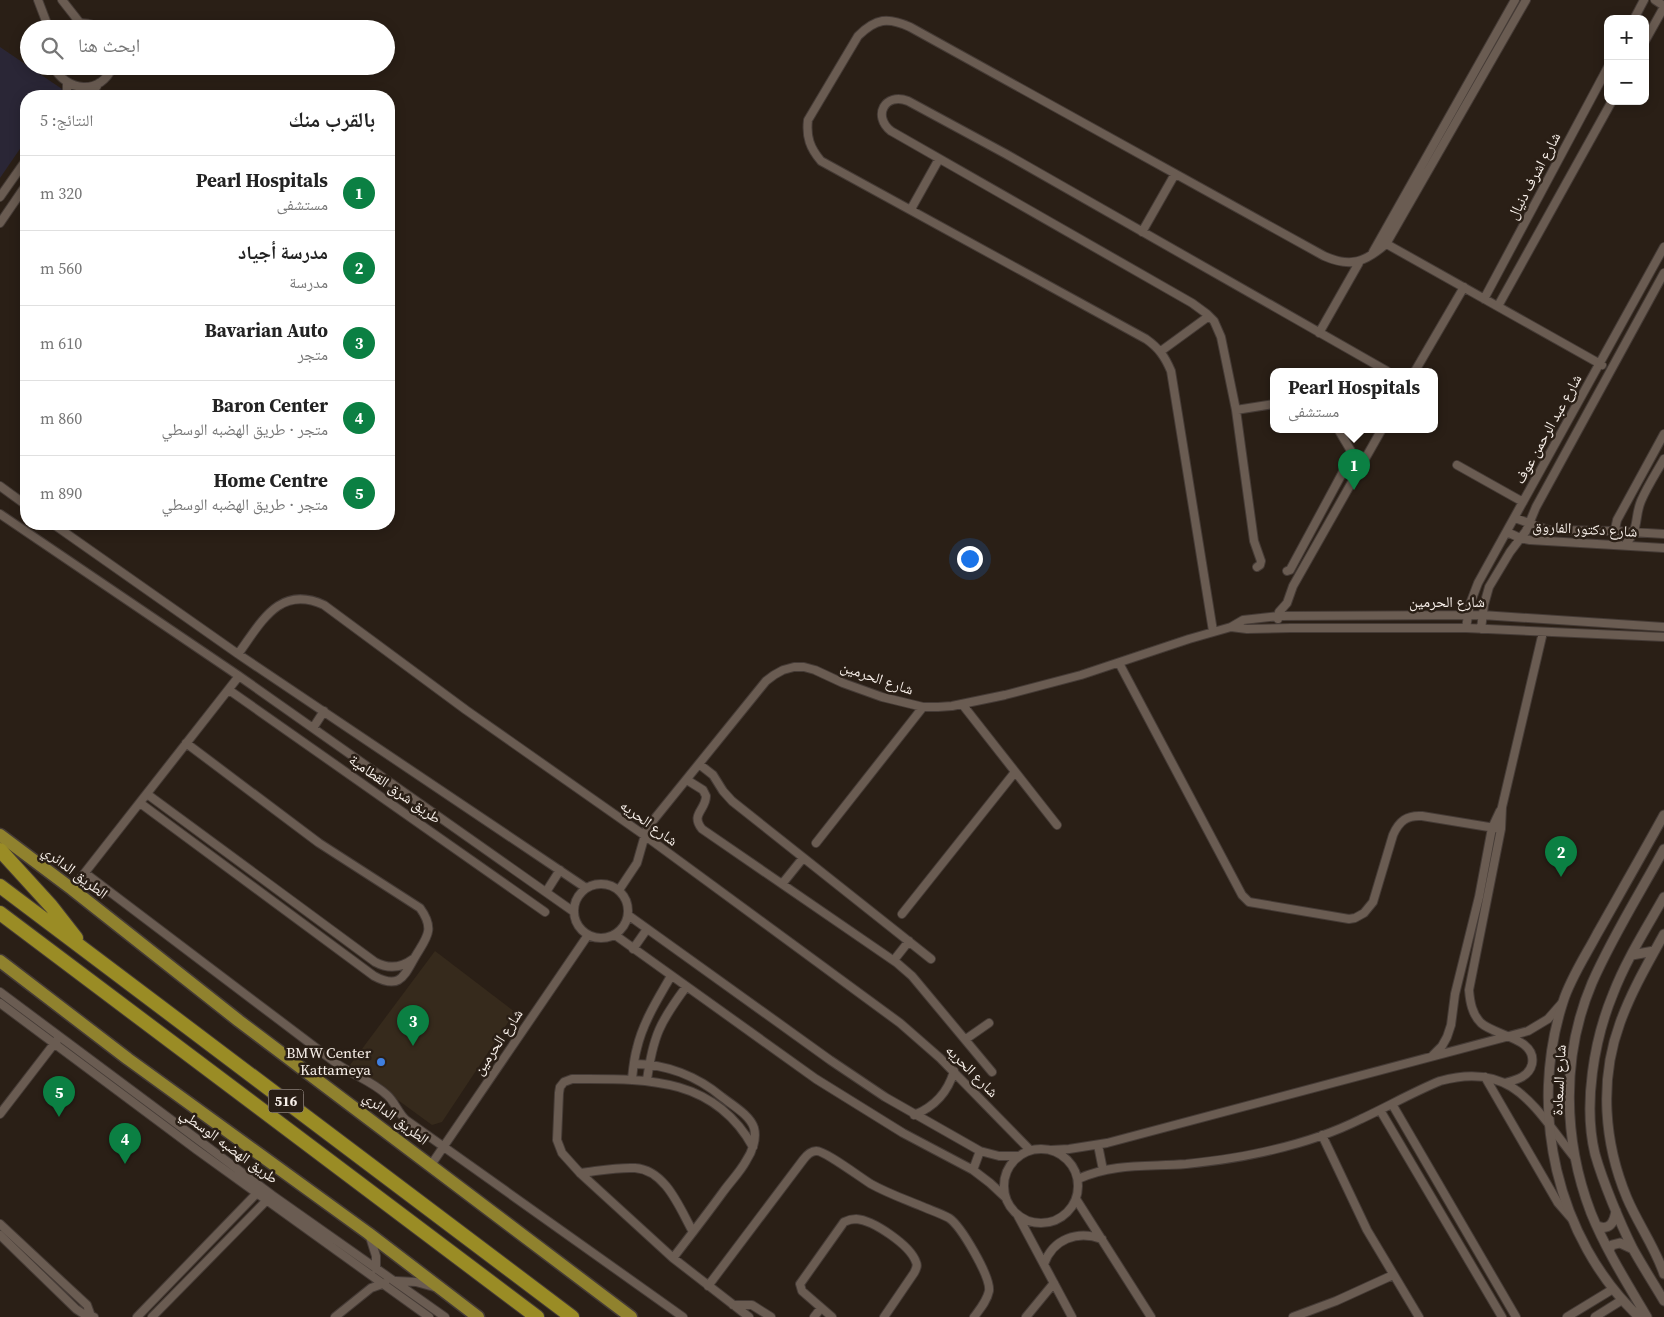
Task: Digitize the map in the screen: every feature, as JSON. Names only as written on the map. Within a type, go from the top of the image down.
[{"type":"highway","name":"الطريق الدائري","points":[[0,835],[72,889],[239,1021],[630,1317]]},
{"type":"highway","name":"516","points":[[0,850],[57,913],[84,949]]},
{"type":"highway","name":"516","points":[[0,886],[572,1317]]},
{"type":"highway","name":"516","points":[[0,914],[537,1317]]},
{"type":"highway","points":[[0,961],[128,1059],[368,1233],[478,1317]]},
{"type":"street","points":[[38,0],[46,20]]},
{"type":"street","points":[[62,0],[78,20]]},
{"type":"street","points":[[1382,242],[1515,0]]},
{"type":"street","points":[[1213,631],[1171,371],[1161,351],[1146,339],[822,161],[814,153],[809,142],[808,120],[858,36],[869,25],[883,20],[898,22],[1324,256],[1335,261],[1348,263],[1360,261],[1372,256],[1382,242],[1526,0]]},
{"type":"street","points":[[1636,15],[1644,0]]},
{"type":"street","points":[[1649,34],[1664,6],[1655,0]]},
{"type":"street","name":"شارع اشرف دنيال","points":[[1484,299],[1604,74]]},
{"type":"street","points":[[58,75],[74,86],[83,87],[99,83]]},
{"type":"street","points":[[94,90],[107,75]]},
{"type":"street","points":[[67,83],[67,90]]},
{"type":"street","points":[[1257,567],[1261,561],[1254,541],[1236,410],[1221,337],[1209,316],[1192,303],[885,127],[881,114],[884,107],[894,99],[901,98],[908,101],[1382,368]]},
{"type":"street","name":"شارع اشرف دنيال","points":[[1498,306],[1610,105]]},
{"type":"street","points":[[912,210],[939,159]]},
{"type":"street","points":[[0,197],[20,169]]},
{"type":"street","points":[[1142,232],[1175,174]]},
{"type":"street","points":[[0,223],[20,194]]},
{"type":"street","points":[[1382,242],[1610,369]]},
{"type":"street","name":"شارع عبد الرحمن عوف","points":[[1466,628],[1467,614],[1478,583],[1664,246]]},
{"type":"street","points":[[1319,333],[1360,261]]},
{"type":"street","name":"شارع عبد الرحمن عوف","points":[[1481,629],[1482,615],[1489,588],[1510,552],[1526,531],[1536,507],[1664,273]]},
{"type":"street","points":[[1417,368],[1464,287]]},
{"type":"street","points":[[1161,351],[1209,316]]},
{"type":"street","points":[[1236,410],[1270,405]]},
{"type":"street","points":[[1287,571],[1290,570],[1351,455],[1340,433]]},
{"type":"street","points":[[1278,628],[1278,616],[1281,608],[1287,603],[1291,590],[1380,433]]},
{"type":"street","points":[[1664,434],[1619,516],[1614,531],[1615,538],[1622,545],[1634,532],[1642,500],[1664,459]]},
{"type":"street","points":[[1457,465],[1523,502]]},
{"type":"street","points":[[0,486],[20,501]]},
{"type":"street","points":[[1333,490],[1343,496]]},
{"type":"street","points":[[1325,504],[1336,510]]},
{"type":"street","points":[[0,514],[20,528]]},
{"type":"street","name":"شارع دكتور الفاروق","points":[[1515,518],[1548,530],[1664,534]]},
{"type":"street","points":[[24,530],[239,676],[574,912]]},
{"type":"street","points":[[62,530],[238,654],[586,888]]},
{"type":"street","name":"شارع دكتور الفاروق","points":[[1507,532],[1530,540],[1664,548]]},
{"type":"street","name":"شارع الحريه","points":[[238,654],[268,613],[278,605],[297,599],[324,605],[466,710],[644,836],[900,1023],[954,1071],[1030,1150]]},
{"type":"street","points":[[1287,603],[1292,616],[1292,628]]},
{"type":"street","name":"شارع الحرمين","points":[[619,890],[637,864],[646,828],[766,681],[783,670],[799,667],[814,670],[882,697],[923,707],[938,707],[962,704],[1081,675],[1213,631],[1231,627],[1243,620],[1278,616],[1467,614],[1664,627]]},
{"type":"street","name":"شارع الحرمين","points":[[1231,627],[1247,629],[1466,628],[1664,637]]},
{"type":"street","points":[[1433,1055],[1445,1042],[1451,1025],[1455,994],[1479,897],[1492,828],[1502,806],[1544,632]]},
{"type":"street","points":[[1119,663],[1237,887],[1249,902],[1349,919],[1355,918],[1364,914],[1373,902],[1393,835],[1396,827],[1404,819],[1410,816],[1422,816],[1501,829]]},
{"type":"street","points":[[72,889],[239,676]]},
{"type":"street","name":"طريق شرق القطامية","points":[[229,690],[545,912]]},
{"type":"street","points":[[962,704],[1057,825]]},
{"type":"street","points":[[816,843],[923,707]]},
{"type":"street","points":[[313,728],[324,712]]},
{"type":"street","points":[[140,803],[357,965],[378,978],[393,981],[403,977],[425,942],[428,933],[427,919],[420,908],[319,843],[186,743]]},
{"type":"street","points":[[699,764],[713,775],[732,801],[931,959]]},
{"type":"street","points":[[902,914],[1015,772]]},
{"type":"street","points":[[686,780],[703,790],[706,796],[706,802],[698,814],[697,821],[700,827],[894,960],[907,972],[966,1039],[992,1072]]},
{"type":"street","points":[[147,794],[380,965],[391,967],[403,966],[414,958]]},
{"type":"street","points":[[1502,806],[1501,829],[1469,990],[1470,1002],[1474,1013],[1481,1022],[1490,1029],[1523,1043],[1532,1058],[1530,1070],[1526,1074],[1521,1078],[1505,1082]]},
{"type":"street","points":[[1051,1150],[1060,1154],[1074,1170],[1078,1179],[1076,1199],[1071,1209],[1062,1217],[1052,1222],[1040,1224],[1029,1222],[1012,1211],[1005,1197],[1003,1186],[1010,1164],[1018,1156],[1030,1150],[1051,1150],[1098,1144],[1528,1031],[1538,1026],[1563,1001],[1599,931],[1664,816]]},
{"type":"street","points":[[195,844],[202,835]]},
{"type":"street","name":"شارع السعادة","points":[[1647,1317],[1597,1226],[1582,1187],[1570,1129],[1570,1070],[1575,1041],[1591,985],[1664,849]]},
{"type":"street","points":[[782,884],[803,858]]},
{"type":"street","points":[[546,892],[560,870]]},
{"type":"street","points":[[85,873],[340,1066],[382,1091],[390,1098],[402,1117],[682,1317]]},
{"type":"street","points":[[603,883],[619,890],[627,901],[628,916],[626,923],[615,935],[601,938],[588,935],[578,925],[574,912],[577,898],[586,888],[594,884],[603,883]]},
{"type":"street","points":[[270,900],[277,891]]},
{"type":"street","points":[[1664,897],[1632,955],[1603,1019],[1592,1072],[1591,1099],[1595,1153],[1616,1211],[1633,1249],[1664,1301]]},
{"type":"street","points":[[628,916],[830,1060],[914,1114],[980,1152],[999,1156],[1018,1156]]},
{"type":"street","points":[[1599,931],[1620,928]]},
{"type":"street","points":[[633,948],[647,929]]},
{"type":"street","points":[[1664,934],[1628,1001],[1619,1024],[1612,1049],[1606,1100],[1608,1126],[1618,1176],[1664,1274]]},
{"type":"street","name":"شارع الحرمين","points":[[430,1165],[588,935]]},
{"type":"street","points":[[615,935],[845,1098],[903,1133],[972,1170],[1005,1197]]},
{"type":"street","points":[[894,960],[909,942]]},
{"type":"street","points":[[1632,955],[1654,951]]},
{"type":"street","points":[[357,965],[364,955]]},
{"type":"street","points":[[632,1079],[637,1048],[643,1028],[671,976]]},
{"type":"street","points":[[648,1080],[654,1042],[661,1024],[686,987]]},
{"type":"street","name":"طريق الهضبه الوسطي","points":[[0,992],[272,1195],[445,1317]]},
{"type":"street","points":[[1563,1001],[1550,1066],[1548,1097],[1549,1126],[1559,1181],[1573,1220],[1589,1251],[1613,1289],[1638,1317]]},
{"type":"street","name":"طريق الهضبه الوسطي","points":[[0,1004],[257,1194],[429,1317]]},
{"type":"street","points":[[966,1039],[989,1023]]},
{"type":"street","points":[[0,1114],[60,1037]]},
{"type":"street","points":[[634,1064],[650,1064],[664,1067],[692,1078],[717,1093],[751,1122],[755,1135],[746,1161],[672,1258]]},
{"type":"street","points":[[914,1114],[926,1109],[942,1095],[954,1071]]},
{"type":"street","points":[[1078,1179],[1103,1170],[1129,1166],[1186,1164],[1244,1156],[1297,1144],[1359,1120],[1433,1084],[1450,1078],[1472,1076],[1505,1082],[1526,1096],[1575,1158]]},
{"type":"street","points":[[1484,1077],[1558,1203],[1573,1220]]},
{"type":"street","points":[[749,1317],[672,1258],[566,1158],[559,1147],[558,1140],[560,1087],[569,1080],[632,1079],[674,1085],[711,1102],[725,1112],[738,1125],[752,1147]]},
{"type":"street","points":[[711,1102],[717,1093]]},
{"type":"street","points":[[1392,1104],[1516,1317]]},
{"type":"street","points":[[1380,1110],[1502,1317]]},
{"type":"street","points":[[1322,1134],[1368,1230],[1419,1317]]},
{"type":"street","points":[[1098,1144],[1103,1170]]},
{"type":"street","points":[[708,1286],[803,1160],[811,1152],[818,1151],[878,1188],[941,1214],[959,1227],[977,1259],[989,1286],[986,1300],[974,1317]]},
{"type":"street","points":[[972,1170],[980,1152]]},
{"type":"street","points":[[580,1173],[635,1168],[652,1173],[666,1185],[693,1232]]},
{"type":"street","points":[[137,1317],[257,1194]]},
{"type":"street","points":[[1076,1199],[1151,1317]]},
{"type":"street","points":[[152,1317],[267,1200]]},
{"type":"street","points":[[1597,1226],[1605,1228],[1611,1226],[1616,1211]]},
{"type":"street","points":[[1018,1216],[1072,1317]]},
{"type":"street","points":[[830,1316],[802,1291],[800,1287],[801,1282],[844,1222],[858,1219],[889,1234],[907,1249],[916,1262],[917,1266],[914,1273],[884,1317]]},
{"type":"street","points":[[0,1224],[87,1305],[93,1316]]},
{"type":"street","points":[[368,1233],[375,1250],[377,1268],[371,1288]]},
{"type":"street","points":[[1044,1264],[1050,1251],[1067,1238],[1088,1235],[1102,1239]]},
{"type":"street","points":[[0,1236],[80,1315],[93,1316]]},
{"type":"street","points":[[1609,1250],[1614,1244],[1620,1243],[1633,1249]]},
{"type":"street","points":[[201,1251],[209,1259]]},
{"type":"street","points":[[1293,1317],[1393,1275]]},
{"type":"street","points":[[335,1317],[371,1288],[382,1284],[396,1281],[416,1282],[445,1292]]},
{"type":"street","points":[[1026,1317],[1054,1283]]},
{"type":"street","points":[[1567,1317],[1613,1289]]},
{"type":"street","points":[[160,1293],[168,1301]]},
{"type":"street","points":[[1595,1317],[1622,1300]]},
{"type":"street","points":[[733,1305],[752,1305],[771,1317]]},
{"type":"street","points":[[814,1317],[821,1308]]},
{"type":"shaded area","points":[[0,47],[20,61],[20,75],[41,75],[62,89],[20,90],[20,149],[0,178]]},
{"type":"shaded area","points":[[435,951],[515,1012],[442,1122],[432,1125],[350,1065]]},
{"type":"place","name":"Pearl Hospitals","points":[[1354,490]]},
{"type":"place","name":"مدرسة أجياد","points":[[1561,877]]},
{"type":"place","name":"Bavarian Auto","points":[[413,1046]]},
{"type":"place","name":"BMW Center Kattameya","points":[[381,1062]]},
{"type":"place","name":"Home Centre","points":[[59,1117]]},
{"type":"place","name":"Baron Center","points":[[125,1164]]}]
